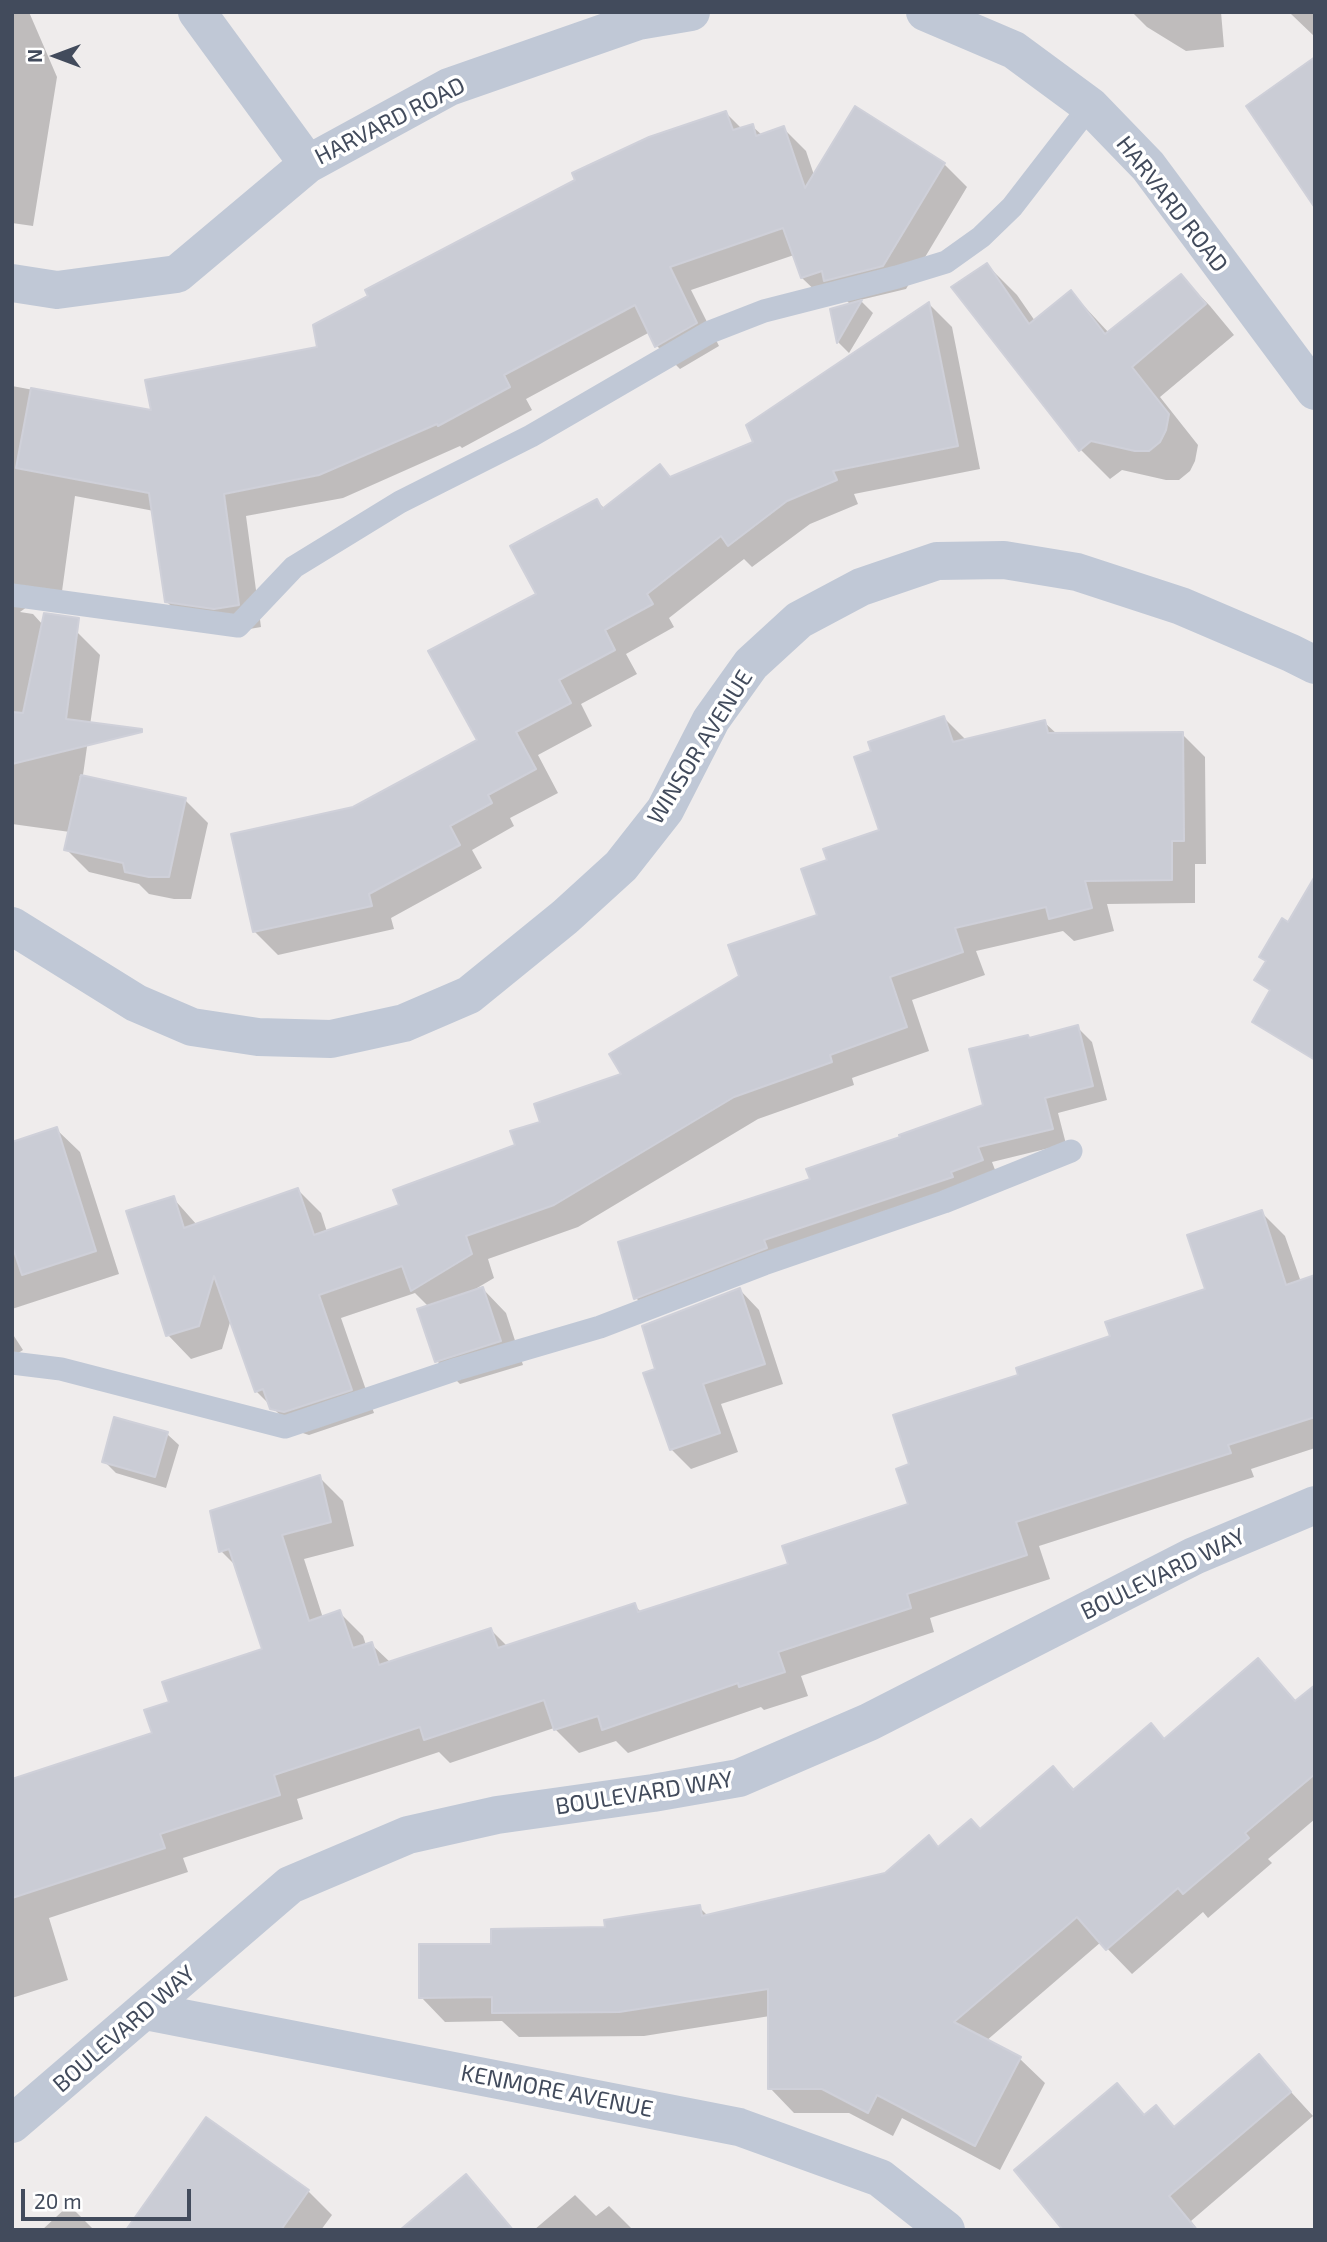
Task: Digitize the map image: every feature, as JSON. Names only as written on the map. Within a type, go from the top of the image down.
[{"type":"street","name":"HARVARD ROAD","points":[[197,12],[307,164],[449,87],[638,21],[691,12]]},
{"type":"street","name":"HARVARD ROAD","points":[[925,12],[1014,50],[1090,106],[1148,166],[1315,391]]},
{"type":"street","points":[[12,283],[57,290],[177,274],[307,164]]},
{"type":"street","name":"WINSOR AVENUE","points":[[12,926],[136,1003],[192,1027],[258,1037],[331,1039],[404,1023],[469,995],[565,917],[621,866],[665,810],[711,720],[751,664],[799,620],[861,587],[937,561],[1004,560],[1077,572],[1181,606],[1315,665]]},
{"type":"street","name":"BOULEVARD WAY","points":[[12,2124],[290,1885],[408,1835],[497,1815],[739,1778],[869,1722],[1194,1556],[1315,1505]]},
{"type":"street","name":"KENMORE AVENUE","points":[[146,2011],[739,2127],[880,2178],[946,2230]]},
{"type":"lane","points":[[12,595],[238,626],[294,567],[400,502],[531,436],[710,332],[764,311],[946,262],[981,237],[1012,207],[1090,106]]},
{"type":"lane","points":[[12,1363],[61,1369],[285,1427],[457,1369],[600,1327],[764,1265],[944,1202],[1071,1151]]},
{"type":"building","points":[[1315,57],[1315,208],[1246,106]]},
{"type":"building","points":[[855,106],[945,163],[883,266],[824,281],[822,271],[801,278],[783,228],[670,267],[697,323],[655,347],[635,305],[504,375],[510,387],[438,426],[437,424],[319,475],[224,494],[239,605],[214,609],[165,602],[149,493],[16,468],[31,388],[151,410],[145,380],[317,347],[313,325],[368,296],[365,290],[575,180],[572,173],[649,137],[726,111],[733,130],[753,124],[756,136],[784,126],[805,188]]},
{"type":"building","points":[[987,263],[1029,324],[1071,290],[1105,334],[1181,274],[1206,304],[1132,367],[1169,414],[1160,442],[1149,451],[1135,451],[1091,441],[1079,451],[951,287]]},
{"type":"building","points":[[862,300],[837,343],[830,309]]},
{"type":"building","points":[[929,302],[958,446],[833,471],[837,480],[787,501],[728,546],[721,536],[647,594],[653,604],[605,630],[615,650],[559,680],[571,703],[516,732],[536,769],[488,795],[492,803],[450,826],[460,845],[369,894],[372,906],[253,932],[231,834],[353,807],[477,740],[428,651],[536,594],[510,546],[597,499],[602,509],[660,464],[670,477],[753,442],[746,425]]},
{"type":"building","points":[[44,613],[79,618],[66,719],[142,729],[142,732],[12,764],[12,712],[23,713]]},
{"type":"building","points":[[944,716],[953,742],[1045,720],[1048,733],[1183,732],[1184,841],[1172,841],[1172,880],[1085,881],[1092,908],[1049,919],[1046,907],[955,928],[963,952],[890,977],[907,1027],[830,1055],[832,1062],[734,1097],[554,1205],[466,1236],[472,1254],[411,1291],[402,1266],[319,1295],[352,1390],[284,1412],[270,1409],[263,1389],[255,1392],[214,1276],[199,1326],[166,1336],[126,1211],[174,1196],[184,1228],[298,1188],[314,1235],[399,1205],[393,1190],[515,1145],[510,1131],[540,1122],[534,1104],[621,1074],[609,1054],[739,976],[728,945],[817,915],[801,869],[827,860],[823,849],[879,830],[854,757],[871,751],[868,742]]},
{"type":"building","points":[[81,775],[186,798],[169,877],[149,877],[125,872],[123,863],[64,850]]},
{"type":"building","points":[[1315,876],[1315,1060],[1252,1022],[1270,990],[1254,980],[1266,961],[1259,957],[1282,918],[1288,922]]},
{"type":"building","points":[[1078,1025],[1093,1086],[1045,1098],[1053,1129],[978,1147],[983,1160],[951,1172],[953,1177],[764,1240],[767,1248],[634,1299],[618,1242],[810,1179],[806,1169],[983,1105],[969,1049],[1028,1035],[1029,1038]]},
{"type":"building","points":[[57,1127],[96,1251],[22,1275],[12,1245],[12,1142]]},
{"type":"building","points":[[1262,1210],[1286,1285],[1315,1275],[1315,1417],[1228,1445],[1231,1453],[1016,1522],[1027,1555],[907,1594],[911,1608],[778,1652],[785,1672],[739,1687],[738,1683],[602,1730],[598,1716],[554,1730],[544,1700],[424,1740],[420,1727],[274,1775],[280,1795],[160,1834],[165,1848],[12,1898],[12,1779],[152,1733],[144,1710],[169,1702],[162,1682],[262,1649],[229,1549],[219,1552],[210,1511],[320,1475],[331,1522],[282,1535],[309,1621],[340,1610],[353,1648],[372,1642],[379,1665],[491,1628],[498,1648],[635,1603],[638,1612],[788,1564],[782,1546],[908,1504],[896,1469],[909,1464],[893,1415],[1018,1375],[1016,1368],[1110,1336],[1105,1322],[1205,1289],[1187,1235]]},
{"type":"building","points":[[483,1287],[501,1341],[435,1362],[417,1309]]},
{"type":"building","points":[[740,1288],[765,1364],[703,1384],[720,1433],[670,1450],[643,1373],[655,1369],[642,1326]]},
{"type":"building","points":[[114,1417],[168,1432],[155,1477],[102,1462]]},
{"type":"building","points":[[1258,1658],[1295,1701],[1315,1685],[1315,1774],[1245,1833],[1249,1838],[1183,1894],[1178,1888],[1106,1950],[1077,1917],[954,2022],[1021,2057],[975,2146],[877,2095],[868,2113],[822,2089],[768,2089],[768,1989],[619,2012],[492,2013],[492,1997],[419,1998],[419,1944],[491,1944],[491,1929],[605,1927],[604,1920],[700,1905],[702,1916],[885,1873],[929,1835],[938,1847],[971,1819],[980,1829],[1053,1766],[1073,1790],[1151,1723],[1164,1739]]},
{"type":"building","points":[[1259,2054],[1291,2092],[1169,2196],[1197,2230],[1063,2230],[1014,2170],[1117,2083],[1144,2115],[1156,2105],[1174,2127]]},
{"type":"building","points":[[206,2117],[309,2190],[281,2230],[126,2230]]},
{"type":"building","points":[[466,2174],[513,2230],[400,2230]]}]
